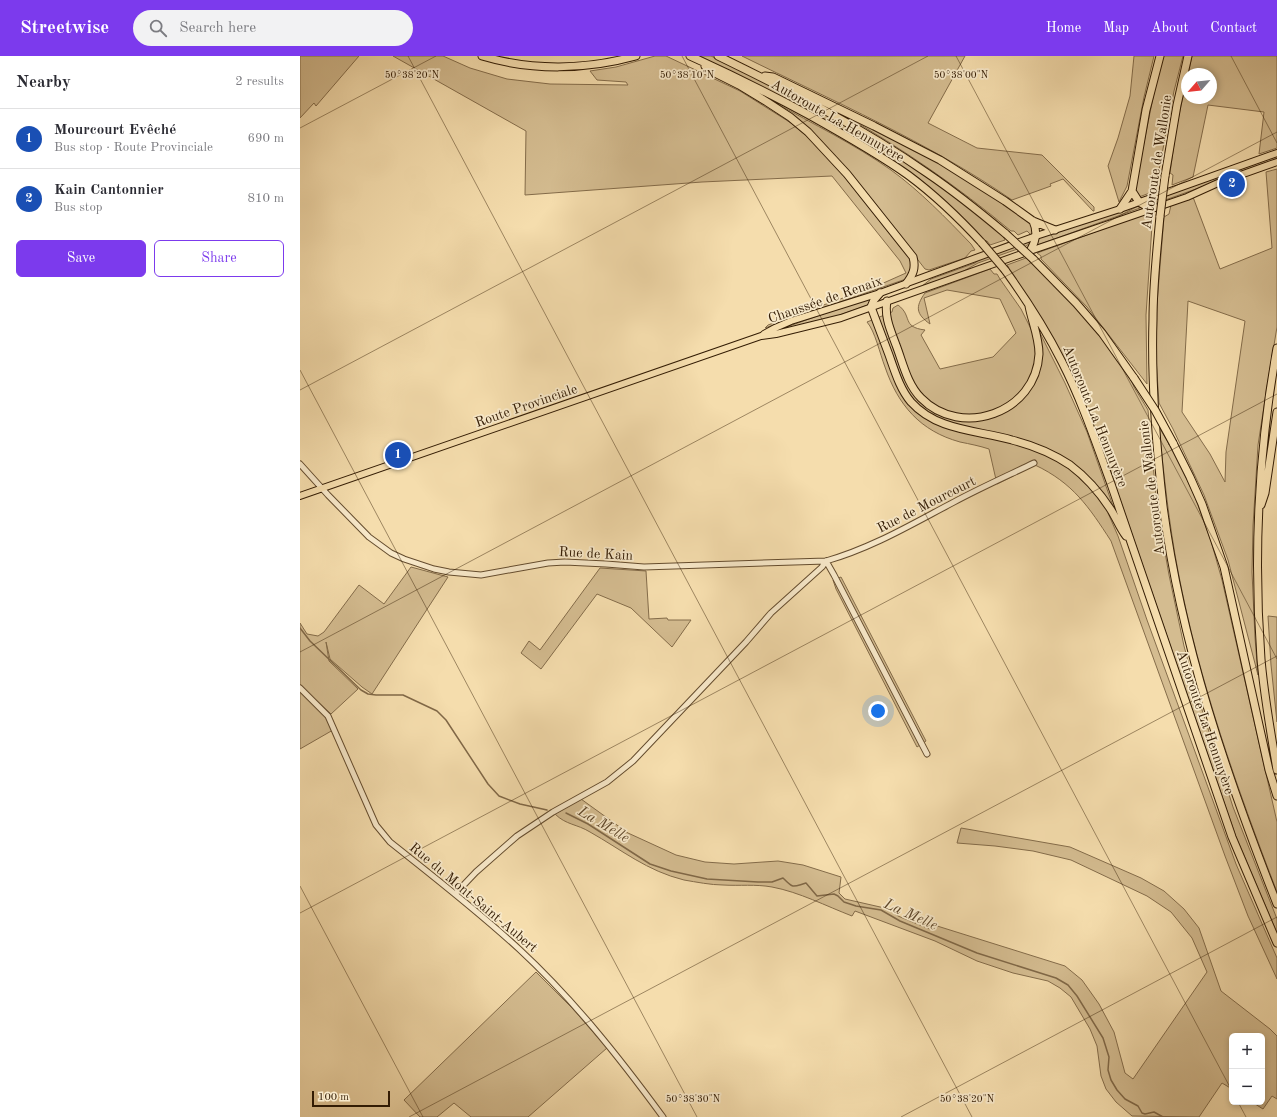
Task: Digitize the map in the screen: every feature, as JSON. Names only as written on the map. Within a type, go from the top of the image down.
[{"type":"highway","points":[[482,56],[494,60],[528,66],[562,67],[596,65],[636,56]]},
{"type":"highway","name":"Autoroute La Hennuyère","points":[[690,56],[829,126],[879,156],[926,190],[982,243],[1005,270],[1028,302],[1063,364],[1103,462],[1232,836],[1277,943]]},
{"type":"highway","name":"Autoroute La Hennuyère","points":[[718,56],[835,116],[933,177],[1006,234],[1055,281],[1102,333],[1155,410],[1173,443],[1202,504],[1224,567],[1269,770],[1277,796]]},
{"type":"highway","points":[[1120,209],[1132,191],[1146,110],[1160,56]]},
{"type":"highway","name":"Autoroute de Wallonie","points":[[1188,56],[1177,105],[1165,176],[1155,267],[1153,370],[1159,466],[1170,551],[1180,601],[1199,679],[1244,818],[1277,904]]},
{"type":"highway","points":[[699,60],[713,72],[778,109],[800,125],[820,143],[910,251],[915,263],[914,270],[906,284]]},
{"type":"highway","points":[[757,75],[773,77],[914,146],[976,182],[1033,221],[1055,230]]},
{"type":"highway","points":[[1132,191],[1139,202],[1151,209]]},
{"type":"highway","points":[[1030,251],[1034,245],[1036,236],[1036,227],[1033,221]]},
{"type":"highway","points":[[880,293],[874,300],[872,307],[898,380],[904,392],[912,402],[933,419],[959,429],[1011,439],[1036,447],[1069,465],[1079,473],[1101,496],[1132,544]]},
{"type":"highway","points":[[887,301],[886,316],[908,378],[914,389],[921,398],[933,408],[951,416],[964,418],[978,418],[992,415],[1005,408],[1016,401],[1026,391],[1033,379],[1039,355],[1038,341],[1028,302]]},
{"type":"highway","points":[[1277,348],[1265,425],[1257,514],[1257,592],[1261,660],[1265,697],[1277,770]]},
{"type":"highway","points":[[1257,514],[1265,493],[1277,412]]},
{"type":"main road","name":"Chaussée de Renaix","points":[[761,336],[791,321],[880,293],[1036,236],[1120,209],[1277,153]]},
{"type":"main road","name":"Chaussée de Renaix","points":[[761,336],[776,334],[826,322],[872,307],[1186,198],[1218,183],[1277,162]]},
{"type":"main road","name":"Route Provinciale","points":[[300,496],[761,336]]},
{"type":"street","name":"Rue de Kain","points":[[300,464],[369,537],[391,553],[434,569],[449,572],[481,575],[548,563],[565,562],[644,567],[826,561]]},
{"type":"street","name":"Rue de Mourcourt","points":[[826,561],[849,554],[890,536],[975,491],[1034,464]]},
{"type":"street","points":[[456,894],[476,872],[517,836],[553,812],[607,782],[633,761],[746,642],[771,612],[822,567],[826,561],[927,754]]},
{"type":"street","name":"Rue du Mont-Saint-Aubert","points":[[300,688],[328,716],[376,825],[390,842],[456,894],[519,949],[559,989],[614,1052],[663,1117]]},
{"type":"shaded area","points":[[300,56],[359,56],[316,106],[314,103],[300,118]]},
{"type":"shaded area","points":[[393,56],[443,56],[470,68],[507,79],[550,84],[628,85],[626,82],[597,80],[590,71],[616,67],[655,56],[666,56],[740,91],[791,123],[810,139],[835,165],[912,261],[912,268],[906,279],[765,328],[768,325],[879,285],[906,273],[900,261],[832,176],[702,182],[525,195],[526,131]]},
{"type":"shaded area","points":[[697,56],[711,56],[724,62],[799,99],[878,144],[912,166],[971,209],[1002,234],[1005,240],[990,245],[911,174]]},
{"type":"shaded area","points":[[742,56],[965,56],[928,123],[977,148],[1042,155],[1094,207],[1094,211],[1063,179],[1050,184],[1051,186],[1012,200],[947,159],[914,141]]},
{"type":"shaded area","points":[[1134,56],[1154,56],[1144,97],[1127,186],[1119,202],[1108,166],[1130,96]]},
{"type":"shaded area","points":[[1163,56],[1183,56],[1174,91],[1155,191],[1139,197],[1137,196],[1135,187],[1156,83]]},
{"type":"shaded area","points":[[1192,56],[1277,56],[1277,148],[1259,154],[1264,112],[1208,105],[1193,177],[1172,185],[1173,175],[1170,173],[1176,129],[1181,104],[1217,104],[1217,68],[1189,68]]},
{"type":"shaded area","points":[[774,102],[848,143],[891,170],[932,205],[971,244],[975,250],[971,251],[965,258],[929,270],[925,269],[847,169],[773,103]]},
{"type":"shaded area","points":[[842,114],[917,150],[983,188],[1031,223],[1034,233],[1031,235],[1027,231],[1018,235],[1014,231],[1011,231],[929,169],[887,141]]},
{"type":"shaded area","points":[[1277,155],[1277,160],[1154,204],[1148,201]]},
{"type":"shaded area","points":[[1277,169],[1277,327],[1258,445],[1253,526],[1252,572],[1258,675],[1228,560],[1204,495],[1159,403],[1156,358],[1157,304],[1164,217],[1169,214],[1171,205],[1193,197],[1220,269],[1272,248],[1266,172]],"holes":[[[1188,301],[1245,321],[1226,452],[1225,482],[1210,454],[1182,412]]]},
{"type":"shaded area","points":[[1136,205],[1140,208],[1035,246],[1038,238]]},
{"type":"shaded area","points":[[1153,211],[1146,315],[1147,384],[1087,307],[1037,253]]},
{"type":"shaded area","points":[[1026,242],[1030,243],[1026,246],[978,263],[962,272],[922,286],[931,279]]},
{"type":"shaded area","points":[[1026,258],[1052,281],[1109,347],[1148,410],[1157,507],[1184,646],[1197,694],[1233,807],[1277,919],[1277,933],[1236,837],[1110,470],[1072,375],[1008,270],[1009,268],[1007,265]]},
{"type":"shaded area","points":[[990,269],[994,274],[997,274],[1021,309],[1032,331],[1040,333],[1087,432],[1114,509],[1108,513],[1118,536],[1236,864],[1277,958],[1277,979],[1248,916],[1225,856],[1111,541],[1095,517],[1070,488],[1048,472],[1035,465],[997,484],[989,449],[960,442],[933,431],[912,415],[904,405],[890,381],[875,337],[867,322],[892,312],[893,308],[898,305],[905,313],[910,324],[918,329],[925,330],[921,335],[940,369],[993,357],[1016,333],[1000,299],[947,290],[924,298],[930,324],[922,317],[918,310],[918,306],[925,293]]},
{"type":"shaded area","points":[[876,295],[868,305],[834,317],[767,334]]},
{"type":"shaded area","points":[[1159,427],[1177,458],[1195,497],[1211,541],[1222,580],[1277,822],[1277,892],[1220,734],[1197,653],[1178,571],[1167,500]]},
{"type":"shaded area","points":[[411,567],[448,577],[372,694],[330,659],[326,642],[329,661],[358,689],[331,714],[300,685],[300,623],[307,634],[318,636],[324,632],[359,585],[384,604]]},
{"type":"shaded area","points":[[600,568],[646,571],[649,619],[667,618],[668,620],[691,620],[672,647],[631,608],[597,594],[541,669],[521,653],[529,641],[540,650]]},
{"type":"shaded area","points":[[841,577],[926,741],[917,747],[836,589],[833,580]]},
{"type":"shaded area","points":[[1268,616],[1277,617],[1277,722],[1271,665]]},
{"type":"shaded area","points":[[300,691],[326,716],[333,730],[300,749]]},
{"type":"shaded area","points":[[581,799],[628,833],[676,855],[705,862],[734,864],[778,861],[803,865],[841,877],[839,893],[845,899],[889,909],[898,916],[932,930],[934,925],[1065,966],[1082,980],[1099,1004],[1114,1032],[1125,1073],[1133,1079],[1207,972],[1192,938],[1171,912],[1147,896],[1071,860],[1033,851],[957,843],[961,828],[1070,847],[1141,878],[1164,891],[1184,909],[1199,928],[1221,991],[1277,1036],[1277,1099],[1272,1096],[1263,1109],[1257,1105],[1265,1105],[1265,1033],[1229,1033],[1229,1087],[1222,1083],[1199,1117],[1132,1116],[1116,1102],[1106,1089],[1101,1076],[1097,1046],[1090,1029],[1071,997],[1048,981],[1013,973],[977,961],[935,941],[855,911],[852,916],[782,889],[760,886],[709,884],[684,880],[671,876],[646,866],[590,832],[559,818],[555,814]]},
{"type":"shaded area","points":[[536,972],[573,1009],[607,1048],[528,1117],[471,1117],[454,1103],[437,1117],[420,1117],[404,1100]]},
{"type":"waterway","name":"La Melle","points":[[300,628],[310,641],[361,690],[368,694],[376,695],[403,695],[437,711],[446,720],[488,784],[499,796],[520,804],[547,810]]},
{"type":"waterway","name":"La Melle","points":[[566,813],[588,824],[650,864],[671,871],[707,879],[772,882],[783,878],[793,886],[806,883],[817,896],[834,894],[844,902],[856,906],[881,910],[900,921],[977,953],[1056,978],[1068,985],[1077,996],[1103,1038],[1109,1057],[1108,1070],[1111,1080],[1117,1090],[1125,1099],[1138,1106],[1142,1113],[1145,1114],[1154,1112],[1163,1117]]},
{"type":"place","name":"Kain Cantonnier","points":[[1232,184]]},
{"type":"place","name":"Mourcourt Evêché","points":[[398,455]]}]
